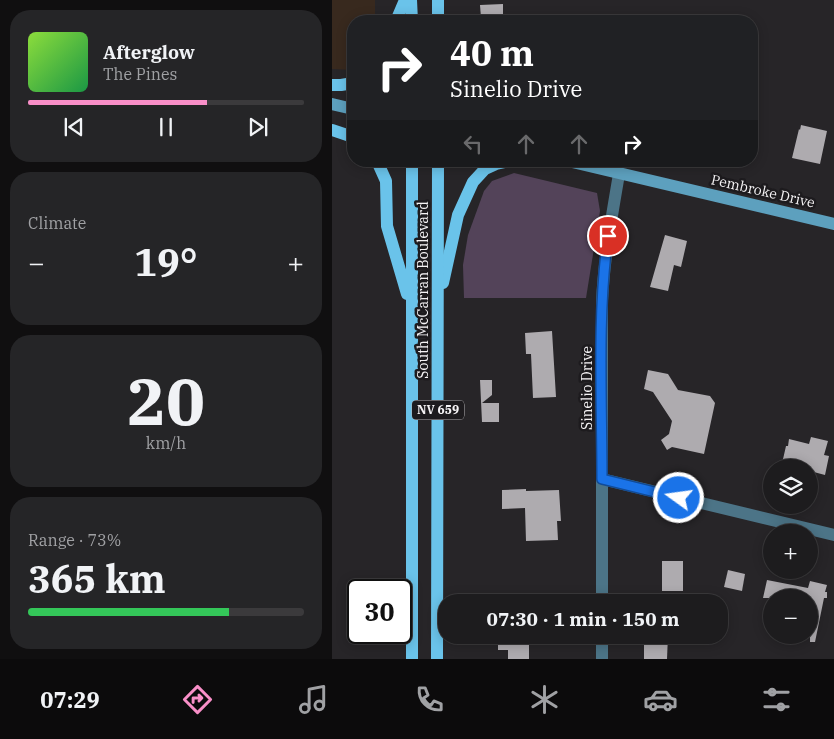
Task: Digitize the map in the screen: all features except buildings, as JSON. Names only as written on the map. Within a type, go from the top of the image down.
[{"type":"main road","points":[[398,15],[404,0]]},
{"type":"main road","points":[[411,0],[412,15]]},
{"type":"main road","points":[[438,0],[438,15]]},
{"type":"main road","points":[[332,85],[347,84]]},
{"type":"main road","points":[[332,130],[347,135]]},
{"type":"main road","points":[[380,167],[386,181],[387,226],[412,308]]},
{"type":"main road","name":"South McCarran Boulevard","points":[[412,167],[412,659]]},
{"type":"main road","name":"South McCarran Boulevard","points":[[437,659],[438,167]]},
{"type":"main road","points":[[438,307],[458,215],[473,182],[488,167]]},
{"type":"street","points":[[332,104],[347,108]]},
{"type":"street","name":"Pembroke Drive","points":[[592,167],[834,224]]},
{"type":"street","name":"Sinelio Drive","points":[[602,594],[602,301],[608,236],[620,174]]},
{"type":"street","points":[[602,479],[834,535]]},
{"type":"street","points":[[602,644],[602,659]]},
{"type":"shaded area","points":[[332,0],[375,0],[375,15],[347,15],[347,70],[332,69]]},
{"type":"shaded area","points":[[514,173],[597,193],[600,211],[586,298],[464,298],[463,265],[468,235],[484,191],[492,181]]},
{"type":"route","points":[[608,236],[602,301],[602,479],[679,498]]}]
